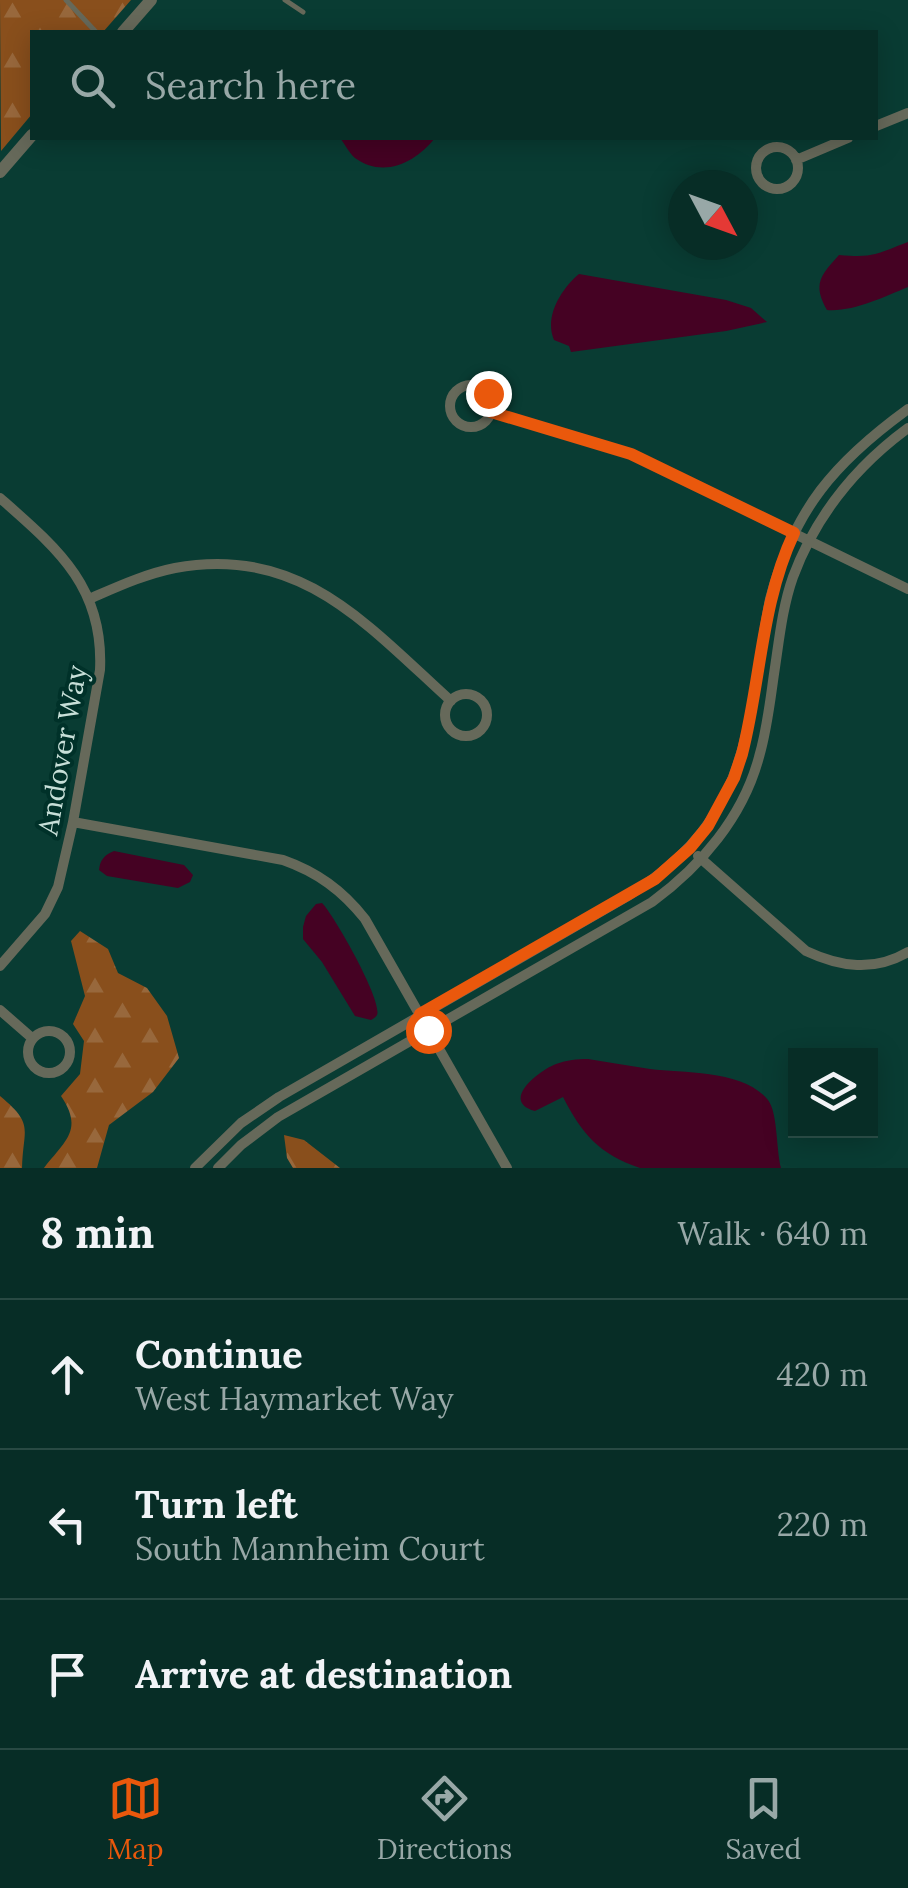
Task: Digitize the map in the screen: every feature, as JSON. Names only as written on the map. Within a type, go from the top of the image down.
[{"type":"street","points":[[125,30],[152,0]]},
{"type":"street","points":[[878,125],[908,113]]},
{"type":"street","points":[[0,172],[30,137]]},
{"type":"street","points":[[796,160],[843,140]]},
{"type":"street","points":[[781,147],[796,160],[798,172],[784,188],[773,189],[757,175],[756,164],[770,148],[781,147]]},
{"type":"street","points":[[478,385],[488,393],[491,412],[483,423],[463,426],[452,418],[451,397],[459,387],[478,385]]},
{"type":"street","points":[[218,1168],[241,1144],[278,1117],[652,902],[702,860],[733,818],[759,760],[783,617],[812,502],[846,458],[908,409]]},
{"type":"street","points":[[491,412],[631,454],[908,590]]},
{"type":"street","points":[[195,1168],[242,1124],[301,1083],[628,896],[655,879],[690,848],[722,801],[742,754],[770,598],[783,555],[824,514],[852,476],[908,428]]},
{"type":"street","name":"Andover Way","points":[[0,498],[57,550],[78,578],[89,598],[100,637],[100,670],[73,822],[53,900],[0,966]]},
{"type":"street","points":[[89,598],[140,578],[192,566],[237,566],[279,574],[306,583],[356,614],[450,701]]},
{"type":"street","points":[[462,694],[480,698],[488,716],[482,729],[462,736],[450,728],[445,715],[450,701],[462,694]]},
{"type":"street","points":[[73,822],[283,860],[313,872],[338,890],[365,919],[507,1168]]},
{"type":"street","points":[[690,848],[806,951],[856,966],[895,960],[908,952]]},
{"type":"street","points":[[0,1010],[32,1038]]},
{"type":"street","points":[[53,1031],[63,1036],[70,1056],[65,1067],[44,1074],[34,1069],[28,1059],[32,1038],[53,1031]]},
{"type":"lane","points":[[66,0],[94,30]]},
{"type":"lane","points":[[284,0],[303,12]]},
{"type":"green space","points":[[0,0],[131,0],[105,30],[30,30],[30,116],[1,151]]},
{"type":"green space","points":[[80,931],[108,949],[118,973],[147,988],[167,1016],[179,1058],[153,1092],[109,1125],[97,1168],[44,1168],[69,1135],[71,1118],[61,1096],[80,1074],[84,1041],[73,1024],[85,996],[71,941]]},
{"type":"green space","points":[[0,1096],[23,1121],[22,1168],[0,1168]]},
{"type":"green space","points":[[284,1135],[304,1140],[340,1168],[293,1168],[287,1158]]},
{"type":"shaded area","points":[[342,140],[433,140],[399,165],[377,167],[355,158]]},
{"type":"shaded area","points":[[908,242],[908,287],[858,306],[827,310],[819,286],[827,268],[839,255],[875,254]]},
{"type":"shaded area","points":[[579,274],[726,300],[751,308],[767,322],[571,352],[569,346],[554,340],[551,322],[561,295]]},
{"type":"shaded area","points":[[114,851],[184,865],[193,875],[190,882],[178,888],[107,876],[99,870],[100,866]]},
{"type":"shaded area","points":[[322,903],[373,993],[377,1015],[371,1020],[355,1016],[303,939],[306,916],[316,904]]},
{"type":"shaded area","points":[[588,1059],[713,1075],[757,1090],[768,1100],[774,1114],[781,1168],[640,1168],[613,1156],[593,1141],[563,1097],[535,1111],[525,1106],[522,1093],[541,1072],[560,1063]]},
{"type":"route","points":[[428,1030],[420,1014],[655,879],[708,826],[734,778],[742,754],[770,598],[794,533],[631,454],[491,412],[488,393]]}]
